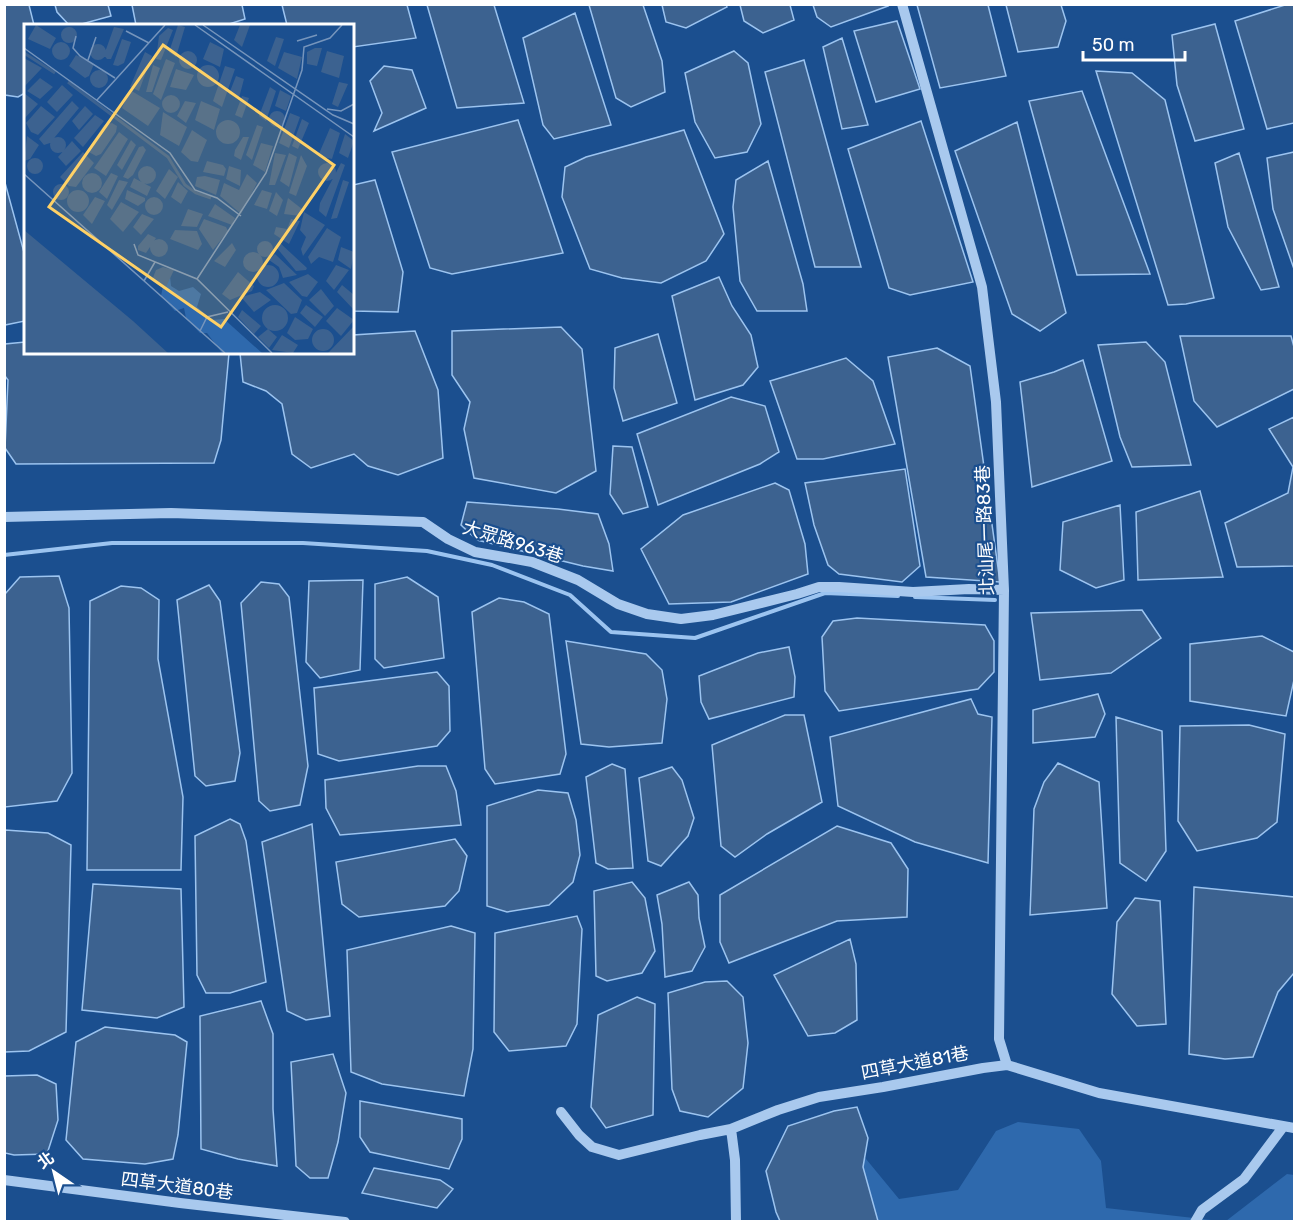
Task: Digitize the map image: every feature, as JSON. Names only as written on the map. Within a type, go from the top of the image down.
[{"type":"lane","name":"北汕尾一路83巷","points":[[902,4],[982,287],[996,402],[1004,591],[999,1039],[1007,1065]]},
{"type":"lane","name":"大眾路963巷","points":[[4,517],[171,513],[423,522],[448,539],[475,552],[532,562],[578,580],[618,604],[647,614],[681,620],[712,615],[819,587],[839,586],[913,592],[969,589],[1004,591]]},
{"type":"lane","name":"四草大道81巷","points":[[561,1112],[592,1147],[619,1155],[731,1129],[819,1097],[1007,1065],[1099,1093],[1289,1127]]},
{"type":"lane","points":[[1195,1221],[1202,1210],[1244,1179],[1289,1127]]},
{"type":"lane","points":[[731,1129],[735,1160],[736,1221]]},
{"type":"lane","name":"四草大道80巷","points":[[4,1180],[180,1203],[345,1221]]},
{"type":"shaded area","points":[[887,4],[888,6],[831,27],[817,17],[813,5]]},
{"type":"shaded area","points":[[1288,4],[1294,5],[1294,123],[1267,129],[1235,21]]},
{"type":"shaded area","points":[[4,5],[29,5],[34,24],[24,24],[24,94],[18,97],[5,95]]},
{"type":"shaded area","points":[[55,5],[108,5],[111,16],[82,24],[68,24],[57,12]]},
{"type":"shaded area","points":[[132,5],[242,5],[245,19],[229,24],[136,24]]},
{"type":"shaded area","points":[[282,5],[407,5],[416,38],[354,47],[354,24],[287,24]]},
{"type":"shaded area","points":[[427,5],[494,5],[524,103],[457,108]]},
{"type":"shaded area","points":[[589,5],[643,5],[662,61],[665,92],[631,107],[616,98]]},
{"type":"shaded area","points":[[662,5],[726,5],[727,7],[686,28],[666,22]]},
{"type":"shaded area","points":[[740,5],[790,5],[794,20],[763,33],[744,21]]},
{"type":"shaded area","points":[[917,5],[988,5],[1006,76],[940,88]]},
{"type":"shaded area","points":[[1006,5],[1061,5],[1066,21],[1058,47],[1018,52]]},
{"type":"shaded area","points":[[575,13],[611,125],[554,139],[543,125],[523,38]]},
{"type":"shaded area","points":[[897,21],[920,89],[876,102],[854,31]]},
{"type":"shaded area","points":[[1215,24],[1244,129],[1195,141],[1177,85],[1172,35]]},
{"type":"shaded area","points":[[842,38],[868,125],[842,129],[823,47]]},
{"type":"shaded area","points":[[734,51],[748,63],[761,124],[747,152],[715,158],[695,122],[685,73]]},
{"type":"shaded area","points":[[804,60],[861,267],[815,267],[765,72]]},
{"type":"shaded area","points":[[384,66],[412,70],[426,108],[374,131],[382,113],[370,81]]},
{"type":"shaded area","points":[[1096,71],[1132,73],[1165,100],[1214,298],[1168,305]]},
{"type":"shaded area","points":[[1082,91],[1150,274],[1077,275],[1029,101]]},
{"type":"shaded area","points":[[518,120],[563,253],[452,274],[430,268],[392,152]]},
{"type":"shaded area","points":[[921,121],[973,282],[910,295],[889,288],[848,149]]},
{"type":"shaded area","points":[[1017,122],[1066,313],[1040,331],[1012,314],[955,151]]},
{"type":"shaded area","points":[[684,130],[724,234],[706,261],[661,283],[622,278],[590,269],[562,197],[565,167],[586,157]]},
{"type":"shaded area","points":[[1294,152],[1294,269],[1273,209],[1267,158]]},
{"type":"shaded area","points":[[1239,153],[1279,287],[1261,290],[1228,227],[1215,163]]},
{"type":"shaded area","points":[[768,161],[803,284],[807,311],[757,311],[740,281],[733,207],[736,180]]},
{"type":"shaded area","points":[[4,179],[24,252],[24,321],[5,325]]},
{"type":"shaded area","points":[[375,180],[403,272],[398,312],[354,311],[354,185]]},
{"type":"shaded area","points":[[719,277],[732,306],[751,335],[758,367],[743,385],[695,400],[672,296]]},
{"type":"shaded area","points":[[561,327],[582,349],[596,471],[556,493],[474,478],[464,429],[470,402],[452,375],[452,331]]},
{"type":"shaded area","points":[[415,331],[438,390],[443,458],[398,475],[368,466],[354,454],[311,468],[292,454],[282,404],[266,391],[243,382],[240,354],[354,354],[354,335]]},
{"type":"shaded area","points":[[658,334],[677,403],[623,421],[614,388],[615,348]]},
{"type":"shaded area","points":[[1180,336],[1291,336],[1294,347],[1294,389],[1217,427],[1194,401]]},
{"type":"shaded area","points":[[24,342],[24,354],[229,354],[221,440],[214,463],[16,464],[5,448],[8,380],[5,376],[5,344]]},
{"type":"shaded area","points":[[1146,342],[1165,362],[1191,465],[1132,467],[1120,437],[1098,345]]},
{"type":"shaded area","points":[[937,348],[970,366],[1000,582],[926,577],[888,357]]},
{"type":"shaded area","points":[[846,358],[873,381],[895,444],[823,459],[797,459],[770,381]]},
{"type":"shaded area","points":[[1083,360],[1112,461],[1032,487],[1020,382]]},
{"type":"shaded area","points":[[731,397],[765,406],[779,452],[760,464],[658,505],[637,434]]},
{"type":"shaded area","points":[[1294,417],[1294,566],[1237,567],[1225,523],[1288,493],[1293,467],[1269,429]]},
{"type":"shaded area","points":[[613,446],[632,447],[648,507],[623,514],[610,494]]},
{"type":"shaded area","points":[[905,469],[920,566],[902,582],[839,574],[828,565],[814,525],[805,483]]},
{"type":"shaded area","points":[[775,483],[789,490],[805,544],[808,574],[731,602],[669,604],[641,549],[683,515]]},
{"type":"shaded area","points":[[1200,491],[1223,577],[1138,580],[1136,512]]},
{"type":"shaded area","points":[[467,502],[598,514],[609,544],[613,571],[477,540],[461,525]]},
{"type":"shaded area","points":[[1120,505],[1124,580],[1096,588],[1060,570],[1063,522]]},
{"type":"shaded area","points":[[59,576],[69,608],[72,773],[57,801],[5,807],[5,594],[20,577]]},
{"type":"shaded area","points":[[407,577],[438,597],[444,658],[384,668],[375,659],[375,584]]},
{"type":"shaded area","points":[[363,580],[360,670],[320,678],[306,662],[309,581]]},
{"type":"shaded area","points":[[261,582],[279,584],[289,597],[308,766],[300,805],[270,811],[259,801],[241,603]]},
{"type":"shaded area","points":[[209,585],[220,601],[240,753],[235,781],[206,786],[195,776],[177,600]]},
{"type":"shaded area","points":[[121,586],[141,588],[159,600],[158,659],[183,797],[181,870],[87,870],[90,601]]},
{"type":"shaded area","points":[[499,598],[524,602],[549,614],[566,754],[560,774],[495,784],[485,769],[472,612]]},
{"type":"shaded area","points":[[1142,610],[1161,638],[1111,673],[1040,680],[1031,613]]},
{"type":"shaded area","points":[[857,618],[985,625],[994,641],[994,672],[978,689],[839,711],[825,691],[822,637],[833,621]]},
{"type":"shaded area","points":[[1262,636],[1294,652],[1294,680],[1286,716],[1190,701],[1190,644]]},
{"type":"shaded area","points":[[566,641],[646,654],[662,670],[667,699],[662,743],[609,747],[581,744]]},
{"type":"shaded area","points":[[789,647],[795,677],[794,697],[709,719],[701,702],[699,676],[758,653]]},
{"type":"shaded area","points":[[437,672],[449,686],[450,731],[437,746],[339,761],[318,754],[314,688]]},
{"type":"shaded area","points":[[1098,694],[1105,714],[1095,737],[1033,743],[1033,710]]},
{"type":"shaded area","points":[[971,699],[978,714],[992,717],[988,863],[915,842],[838,806],[830,737]]},
{"type":"shaded area","points":[[785,715],[804,715],[822,802],[767,834],[735,857],[721,846],[712,745]]},
{"type":"shaded area","points":[[1116,717],[1162,731],[1166,851],[1146,881],[1120,863]]},
{"type":"shaded area","points":[[1249,725],[1285,734],[1277,822],[1257,838],[1197,851],[1178,821],[1180,726]]},
{"type":"shaded area","points":[[1058,763],[1099,782],[1107,908],[1030,915],[1034,809],[1044,782]]},
{"type":"shaded area","points":[[612,764],[625,769],[633,868],[608,869],[596,863],[586,777]]},
{"type":"shaded area","points":[[418,766],[446,766],[456,791],[461,825],[340,835],[326,808],[325,780]]},
{"type":"shaded area","points":[[672,767],[682,780],[694,818],[688,836],[661,866],[648,861],[639,778]]},
{"type":"shaded area","points":[[538,790],[568,793],[576,820],[580,855],[573,882],[549,905],[507,912],[487,906],[487,806]]},
{"type":"shaded area","points":[[230,819],[240,824],[246,841],[266,982],[230,993],[206,993],[197,975],[195,836]]},
{"type":"shaded area","points":[[312,824],[330,1016],[306,1020],[287,1011],[262,842]]},
{"type":"shaded area","points":[[837,826],[891,843],[908,869],[907,917],[837,921],[729,963],[720,942],[720,895]]},
{"type":"shaded area","points":[[5,830],[48,833],[71,845],[66,1032],[29,1051],[5,1052]]},
{"type":"shaded area","points":[[455,839],[467,856],[459,891],[445,906],[359,917],[342,904],[336,862]]},
{"type":"shaded area","points":[[632,882],[645,898],[655,951],[642,973],[607,981],[596,976],[594,891]]},
{"type":"shaded area","points":[[689,882],[698,895],[699,918],[705,947],[692,971],[665,977],[662,924],[657,895]]},
{"type":"shaded area","points":[[93,884],[181,889],[184,1007],[157,1018],[82,1010]]},
{"type":"shaded area","points":[[1194,887],[1294,897],[1294,973],[1278,992],[1253,1057],[1225,1059],[1189,1054]]},
{"type":"shaded area","points":[[1135,898],[1160,901],[1166,1024],[1137,1026],[1112,994],[1117,922]]},
{"type":"shaded area","points":[[577,916],[582,929],[577,1024],[566,1046],[509,1051],[494,1032],[495,933]]},
{"type":"shaded area","points":[[451,926],[475,933],[473,1049],[464,1096],[382,1084],[351,1072],[347,950]]},
{"type":"shaded area","points":[[850,939],[856,964],[857,1020],[835,1033],[808,1036],[774,975]]},
{"type":"shaded area","points":[[727,981],[743,997],[748,1043],[743,1088],[708,1117],[680,1111],[672,1089],[668,993],[705,982]]},
{"type":"shaded area","points":[[637,997],[655,1004],[653,1115],[606,1128],[591,1107],[598,1015]]},
{"type":"shaded area","points":[[261,1001],[273,1034],[273,1109],[277,1166],[201,1149],[200,1016]]},
{"type":"shaded area","points":[[105,1027],[175,1035],[187,1042],[178,1135],[173,1159],[145,1164],[83,1159],[66,1140],[76,1042]]},
{"type":"shaded area","points":[[333,1054],[346,1093],[338,1142],[328,1178],[310,1178],[296,1166],[291,1062]]},
{"type":"shaded area","points":[[37,1075],[56,1084],[58,1120],[47,1154],[5,1153],[5,1076]]},
{"type":"shaded area","points":[[360,1101],[462,1119],[462,1139],[449,1169],[370,1152],[360,1137]]},
{"type":"shaded area","points":[[857,1107],[868,1138],[863,1167],[878,1221],[780,1221],[766,1171],[788,1126],[834,1111]]},
{"type":"shaded area","points":[[1018,1122],[1079,1129],[1101,1161],[1106,1208],[1220,1221],[855,1221],[857,1148],[899,1199],[958,1190],[996,1131]]},
{"type":"shaded area","points":[[374,1168],[440,1180],[453,1189],[437,1208],[362,1193]]},
{"type":"shaded area","points":[[1287,1174],[1294,1175],[1294,1221],[1226,1221]]},
{"type":"waterway","points":[[4,555],[112,543],[303,543],[427,551],[492,565],[570,595],[611,632],[695,638],[825,593],[898,596]]},
{"type":"waterway","points":[[915,597],[995,600]]}]
